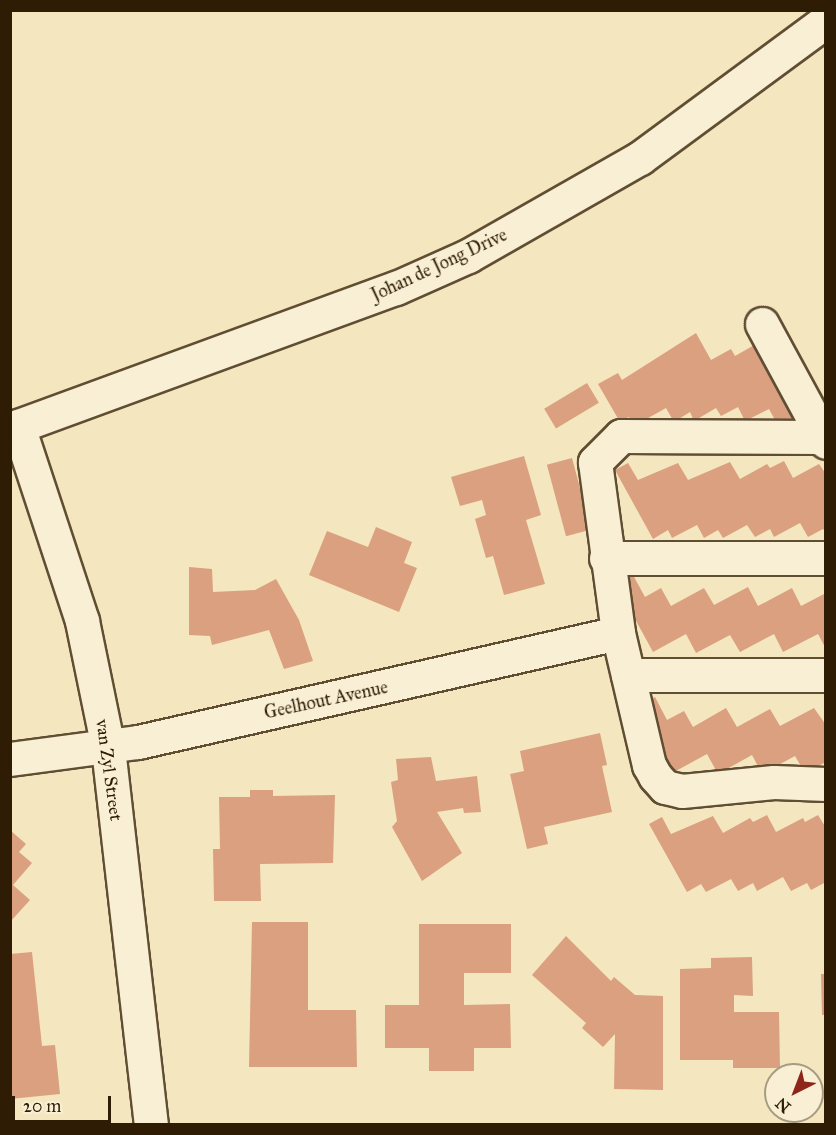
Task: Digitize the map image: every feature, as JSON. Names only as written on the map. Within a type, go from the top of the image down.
[{"type":"street","name":"Johan de Jong Drive","points":[[14,427],[396,288],[468,256],[640,158],[825,21]]},
{"type":"street","points":[[762,324],[824,440],[621,436],[595,462],[606,558],[618,633],[649,765],[665,787],[682,792],[774,782],[825,784]]},
{"type":"street","name":"van Zyl Street","points":[[14,427],[82,621],[108,748],[151,1125]]},
{"type":"street","points":[[606,558],[825,558]]},
{"type":"street","name":"Geelhout Avenue","points":[[10,759],[108,748],[544,652],[618,633]]},
{"type":"street","points":[[628,675],[825,675]]},
{"type":"building","points":[[696,333],[711,360],[731,349],[735,356],[756,344],[798,422],[781,431],[769,409],[745,421],[738,407],[721,416],[716,408],[694,421],[690,412],[674,422],[666,408],[634,426],[629,417],[620,422],[598,384],[618,373],[622,380]]},
{"type":"building","points":[[587,383],[599,403],[556,428],[544,409]]},
{"type":"building","points":[[524,456],[541,515],[526,520],[545,584],[504,595],[493,556],[486,558],[475,519],[486,515],[482,500],[460,506],[451,477]]},
{"type":"building","points":[[572,458],[591,529],[566,536],[547,465]]},
{"type":"building","points":[[784,461],[793,478],[819,464],[826,474],[826,532],[823,529],[808,537],[800,523],[774,537],[770,529],[755,537],[747,525],[723,538],[718,530],[704,538],[697,525],[672,538],[668,530],[653,539],[615,470],[628,463],[638,480],[678,463],[688,480],[730,462],[740,479],[767,464],[770,468]]},
{"type":"building","points":[[376,527],[412,542],[404,563],[417,568],[399,612],[309,575],[327,531],[368,547]]},
{"type":"building","points":[[189,567],[212,569],[213,592],[255,590],[276,579],[299,620],[313,661],[284,669],[269,630],[212,645],[210,636],[189,635]]},
{"type":"building","points":[[633,575],[645,597],[661,588],[671,606],[704,588],[714,605],[748,587],[758,606],[792,588],[801,606],[826,593],[826,649],[818,634],[783,652],[774,634],[740,652],[730,635],[696,653],[686,634],[653,652],[616,584]]},
{"type":"building","points":[[655,697],[667,720],[684,711],[693,727],[726,708],[737,727],[770,709],[780,726],[814,708],[826,725],[826,762],[805,773],[795,756],[762,774],[752,755],[718,774],[707,754],[674,772],[639,705]]},
{"type":"building","points":[[600,733],[607,765],[602,766],[612,812],[544,827],[548,844],[527,849],[510,774],[524,771],[520,751]]},
{"type":"building","points":[[431,757],[436,781],[477,776],[481,812],[464,813],[463,808],[437,812],[462,853],[422,881],[392,827],[397,821],[391,782],[398,780],[396,759]]},
{"type":"building","points":[[250,790],[273,790],[273,796],[335,795],[333,863],[260,864],[261,901],[214,901],[213,849],[220,849],[219,797],[250,797]]},
{"type":"building","points":[[767,815],[776,832],[803,818],[805,822],[818,815],[826,828],[826,882],[811,890],[807,883],[791,891],[783,877],[757,891],[753,883],[738,891],[731,879],[706,892],[701,884],[687,892],[649,824],[662,817],[671,834],[713,816],[723,833],[750,818],[753,822]]},
{"type":"building","points":[[10,830],[26,844],[19,852],[32,863],[13,885],[30,900],[10,922]]},
{"type":"building","points":[[252,922],[308,922],[308,1010],[356,1010],[357,1067],[249,1067]]},
{"type":"building","points":[[419,924],[511,924],[511,973],[464,973],[464,1005],[510,1004],[511,1048],[474,1048],[474,1071],[429,1071],[429,1048],[385,1048],[385,1005],[419,1005]]},
{"type":"building","points":[[566,936],[611,981],[614,977],[635,995],[663,996],[663,1090],[614,1089],[615,1034],[603,1047],[582,1028],[586,1023],[532,975]]},
{"type":"building","points":[[32,952],[42,1046],[55,1045],[60,1094],[10,1099],[10,954]]},
{"type":"building","points":[[752,957],[753,996],[734,995],[734,1012],[779,1012],[780,1063],[764,1063],[764,1068],[733,1068],[733,1060],[680,1060],[680,969],[711,968],[711,958]]},
{"type":"building","points":[[821,974],[826,974],[826,1015],[822,1015]]}]
